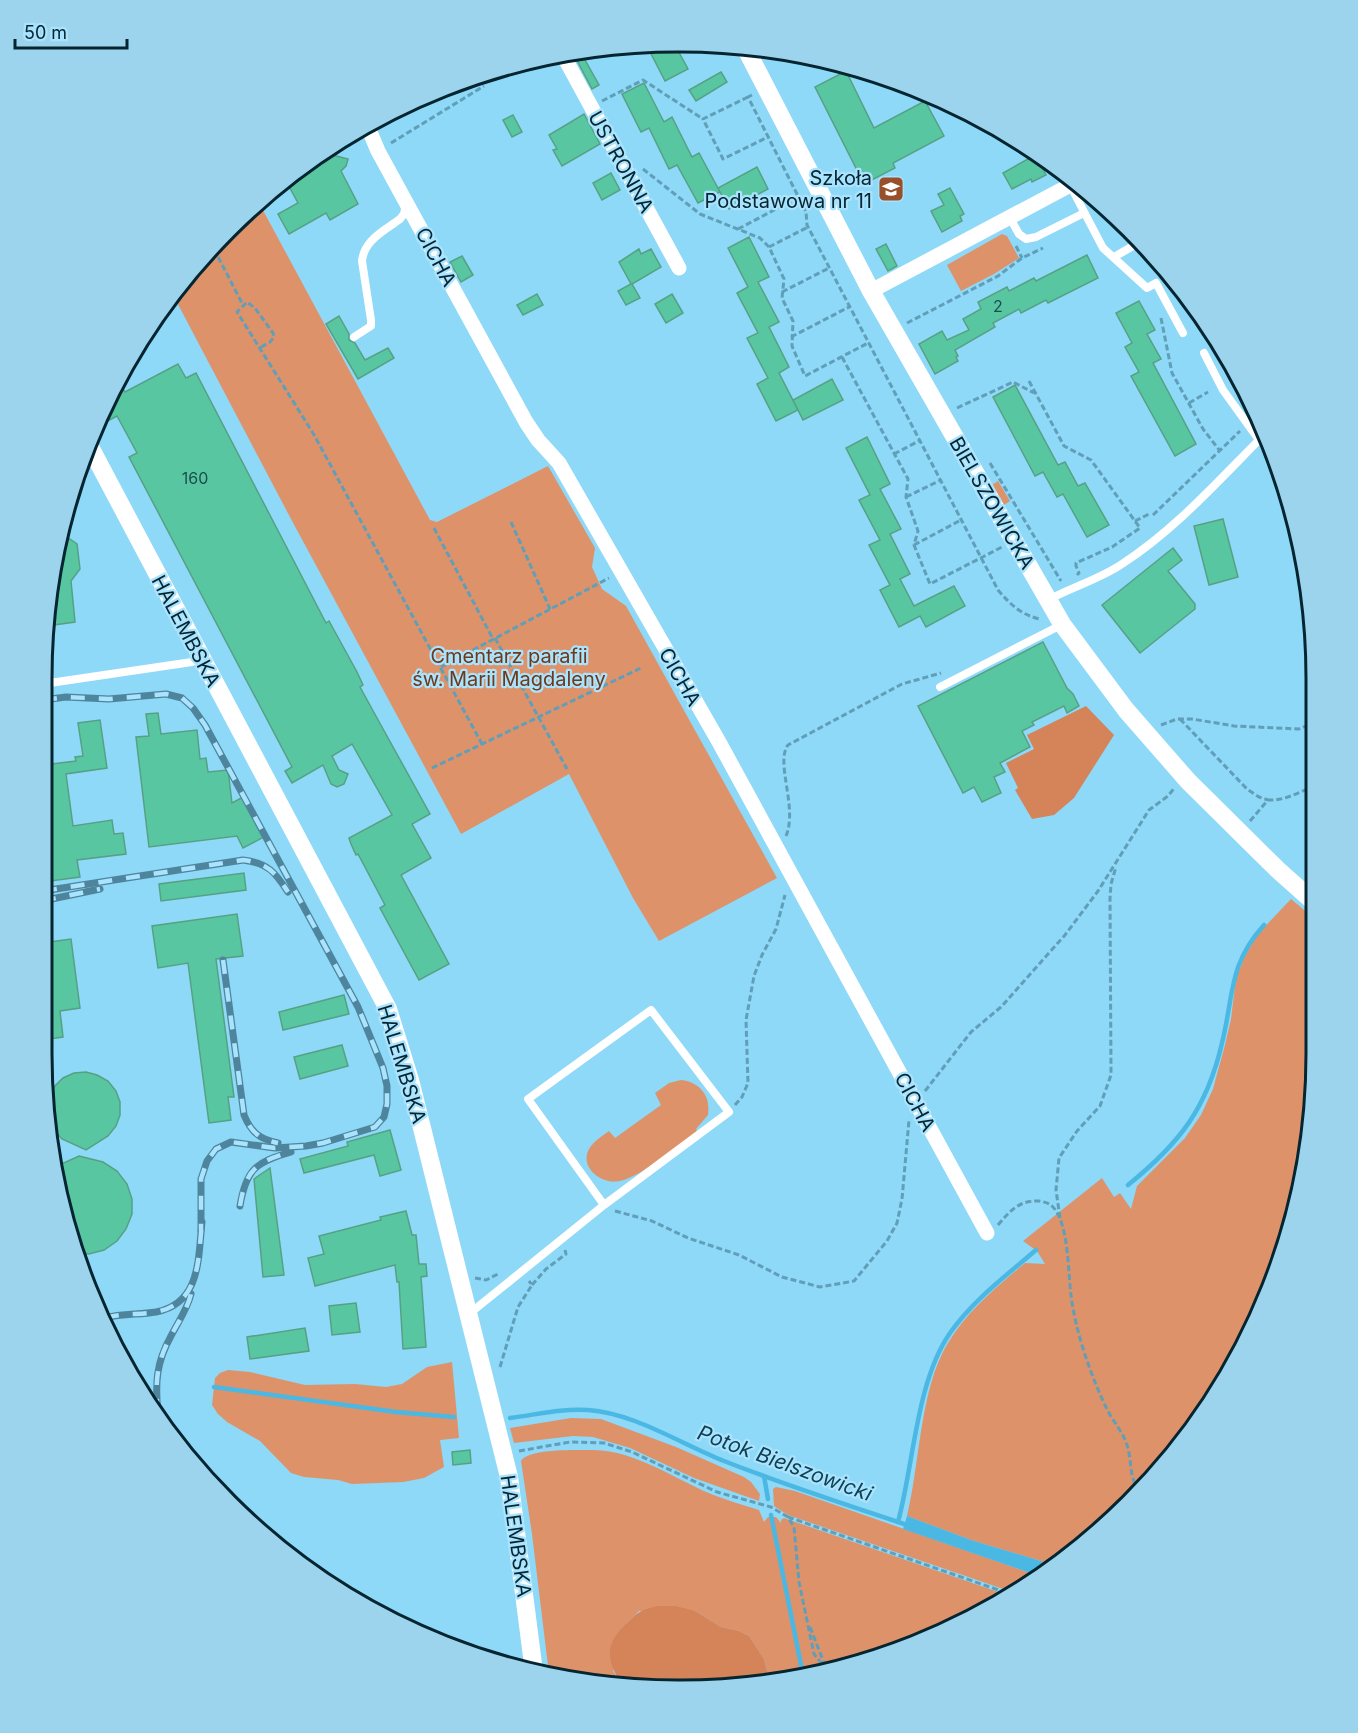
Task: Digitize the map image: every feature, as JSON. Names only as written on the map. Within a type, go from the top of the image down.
[{"type":"street","name":"BIELSZOWICKA","points":[[750,57],[871,291],[1047,600],[1057,627],[1184,777],[1238,832],[1306,894]]},
{"type":"street","name":"USTRONNA","points":[[567,63],[679,268]]},
{"type":"street","name":"CICHA","points":[[371,134],[526,422],[538,440],[559,463],[620,573],[719,742],[987,1233]]},
{"type":"street","points":[[871,291],[1066,187]]},
{"type":"street","name":"HALEMBSKA","points":[[94,456],[388,1009],[410,1080],[509,1477],[533,1663]]},
{"type":"lane","points":[[1078,197],[1103,248],[1147,288],[1156,284],[1183,333]]},
{"type":"lane","points":[[354,337],[371,326],[362,261],[363,252],[367,244],[400,219],[407,202]]},
{"type":"lane","points":[[1010,218],[1023,239],[1028,239],[1084,213]]},
{"type":"lane","points":[[1114,257],[1132,247]]},
{"type":"lane","points":[[1204,353],[1223,390],[1254,430]]},
{"type":"lane","points":[[1047,600],[1112,570],[1164,534],[1259,441]]},
{"type":"lane","points":[[940,687],[1057,627]]},
{"type":"lane","points":[[52,683],[192,662],[200,657]]},
{"type":"lane","points":[[469,1314],[607,1207],[729,1112],[651,1010],[528,1099],[607,1207]]},
{"type":"path","points":[[591,107],[643,80],[703,119],[723,159],[768,137]]},
{"type":"path","points":[[378,151],[484,86]]},
{"type":"path","points":[[703,119],[757,92]]},
{"type":"path","points":[[748,97],[806,212],[808,227],[998,590],[1013,607],[1029,617],[1046,621],[1057,627]]},
{"type":"path","points":[[640,167],[700,214],[760,238],[770,247],[784,279],[782,298],[793,321],[792,346],[806,376],[868,343]]},
{"type":"path","points":[[738,229],[799,197]]},
{"type":"path","points":[[770,247],[808,227]]},
{"type":"path","points":[[902,326],[998,276],[1022,258],[1051,243]]},
{"type":"path","points":[[218,256],[243,305]]},
{"type":"path","points":[[782,292],[829,268]]},
{"type":"path","points":[[261,347],[270,342],[274,337],[273,333],[255,308],[247,302],[237,312],[313,433],[482,744]]},
{"type":"path","points":[[791,337],[849,307]]},
{"type":"path","points":[[1160,311],[1172,373],[1203,429],[1220,451]]},
{"type":"path","points":[[842,357],[908,479],[906,497],[918,531],[914,545],[930,584],[1014,541]]},
{"type":"path","points":[[1029,381],[1064,446],[1091,460],[1140,528],[1112,547],[1076,563],[1079,573],[1062,582]]},
{"type":"path","points":[[957,408],[1013,382],[1036,394]]},
{"type":"path","points":[[1189,403],[1208,392]]},
{"type":"path","points":[[1135,521],[1152,514],[1248,424]]},
{"type":"path","points":[[894,454],[919,441]]},
{"type":"path","points":[[906,497],[941,480]]},
{"type":"path","points":[[914,545],[961,520]]},
{"type":"path","points":[[511,522],[550,609]]},
{"type":"path","points":[[434,528],[567,769]]},
{"type":"path","points":[[441,667],[620,573]]},
{"type":"path","points":[[432,768],[643,667]]},
{"type":"path","points":[[785,839],[791,819],[783,753],[789,745],[902,684],[928,675],[949,672]]},
{"type":"path","points":[[1155,727],[1180,718],[1234,726],[1299,729],[1306,726]]},
{"type":"path","points":[[1180,718],[1203,745],[1259,798],[1275,801],[1306,789]]},
{"type":"path","points":[[607,1207],[652,1221],[688,1238],[739,1255],[782,1277],[820,1287],[854,1281],[888,1241],[897,1223],[906,1163],[908,1122],[921,1096],[971,1032],[1001,1007],[1065,935],[1098,891],[1149,810],[1168,796],[1184,777]]},
{"type":"path","points":[[1238,832],[1268,800]]},
{"type":"path","points":[[1123,852],[1113,872],[1111,884],[1111,1075],[1100,1106],[1077,1131],[1059,1158],[1056,1190],[1070,1269],[1071,1294],[1082,1345],[1107,1409],[1128,1448],[1132,1477],[1135,1483]]},
{"type":"path","points":[[729,1112],[742,1097],[748,1083],[746,1020],[752,984],[782,911],[789,872]]},
{"type":"path","points":[[987,1233],[999,1224],[1007,1213],[1018,1205],[1030,1201],[1052,1205],[1060,1218]]},
{"type":"path","points":[[512,1453],[570,1442],[604,1443],[632,1452],[717,1492],[771,1508],[788,1517],[1002,1591]]},
{"type":"path","points":[[788,1517],[794,1527],[799,1582],[814,1654],[822,1663]]},
{"type":"path","points":[[806,1617],[824,1663]]},
{"type":"green space","name":"Cmentarz parafii św. Marii Magdaleny","points":[[263,211],[430,520],[437,522],[548,466],[595,548],[592,567],[602,589],[626,606],[777,878],[659,941],[633,898],[569,774],[461,834],[178,304],[208,266]]},
{"type":"green space","points":[[1002,234],[1007,236],[1019,258],[961,291],[947,265]]},
{"type":"green space","points":[[998,481],[1010,501],[1001,507],[989,487]]},
{"type":"green space","points":[[1291,899],[1306,912],[1304,1095],[1300,1136],[1284,1216],[1258,1294],[1222,1367],[1200,1402],[1150,1467],[1092,1525],[1045,1562],[971,1540],[907,1516],[929,1391],[942,1354],[950,1340],[979,1304],[1025,1263],[1045,1264],[1037,1251],[1023,1241],[1102,1178],[1114,1197],[1120,1193],[1131,1209],[1137,1186],[1185,1138],[1201,1115],[1213,1089],[1231,1019],[1236,978],[1257,935]]},
{"type":"green space","points":[[681,1080],[699,1087],[708,1102],[708,1115],[696,1129],[697,1131],[660,1160],[629,1178],[613,1182],[594,1174],[587,1163],[589,1149],[593,1144],[609,1131],[615,1138],[661,1105],[655,1093],[669,1083]]},
{"type":"green space","points":[[452,1362],[459,1438],[440,1440],[444,1467],[424,1478],[403,1482],[352,1484],[291,1473],[260,1441],[227,1422],[212,1405],[215,1378],[228,1370],[250,1372],[305,1385],[355,1384],[386,1387],[402,1384],[427,1367]]},
{"type":"green space","points":[[571,1418],[601,1419],[676,1447],[744,1477],[760,1494],[759,1501],[694,1478],[630,1448],[593,1437],[573,1436],[514,1443],[510,1428]]},
{"type":"green space","points":[[566,1450],[594,1450],[625,1455],[654,1466],[711,1494],[759,1510],[764,1522],[768,1517],[776,1517],[781,1523],[784,1518],[999,1592],[919,1633],[880,1647],[841,1659],[768,1674],[764,1659],[749,1636],[721,1627],[695,1611],[639,1611],[627,1623],[613,1671],[617,1677],[548,1666],[521,1461],[533,1454]]},
{"type":"green space","points":[[776,1487],[795,1491],[1030,1573],[1004,1589],[788,1515],[774,1506],[773,1489]]},
{"type":"shaded area","points":[[1086,706],[1114,735],[1074,798],[1054,815],[1032,819],[1015,790],[1018,788],[1006,763],[1034,749],[1027,735]]},
{"type":"shaded area","points":[[657,1606],[676,1606],[695,1611],[721,1627],[739,1631],[749,1636],[764,1659],[768,1674],[720,1679],[679,1680],[617,1677],[610,1660],[611,1646],[618,1632],[642,1611]]},
{"type":"water","points":[[907,1516],[971,1540],[1045,1562],[1030,1573],[903,1529]]},
{"type":"building","points":[[679,52],[688,69],[665,81],[651,53]]},
{"type":"building","points":[[585,60],[599,85],[592,89],[577,61]]},
{"type":"building","points":[[721,72],[727,82],[696,101],[689,90]]},
{"type":"building","points":[[840,74],[849,76],[874,128],[923,102],[926,103],[944,136],[893,163],[895,168],[864,184],[815,87]]},
{"type":"building","points":[[644,83],[664,122],[672,117],[692,157],[699,153],[720,192],[698,203],[677,165],[669,169],[649,128],[641,132],[622,94]]},
{"type":"building","points":[[584,114],[600,144],[562,166],[553,150],[557,149],[549,135]]},
{"type":"building","points":[[513,115],[522,132],[512,137],[503,120]]},
{"type":"building","points":[[335,156],[348,159],[341,171],[358,204],[330,220],[326,213],[289,234],[278,214],[298,203],[290,188]]},
{"type":"building","points":[[1028,159],[1043,170],[1046,175],[1032,182],[1031,179],[1012,189],[1003,173]]},
{"type":"building","points":[[757,167],[768,189],[729,209],[718,188]]},
{"type":"building","points":[[611,173],[620,190],[602,200],[593,183]]},
{"type":"building","points":[[950,188],[964,214],[960,216],[962,221],[942,232],[931,211],[944,205],[938,194]]},
{"type":"building","points":[[749,237],[769,277],[758,282],[779,322],[769,327],[789,367],[779,373],[798,410],[776,421],[757,384],[768,378],[747,338],[758,333],[737,293],[748,287],[728,248]]},
{"type":"building","points":[[886,244],[897,266],[888,271],[876,249]]},
{"type":"building","points":[[639,249],[641,254],[651,249],[661,267],[632,284],[640,298],[626,305],[618,291],[631,284],[619,262]]},
{"type":"building","points":[[1087,255],[1098,278],[1048,303],[1046,300],[1021,313],[1019,309],[993,323],[995,327],[955,350],[958,361],[935,374],[919,344],[942,331],[947,340],[969,330],[963,319],[981,309],[978,302],[1007,287],[1009,291],[1034,278],[1036,281]]},
{"type":"building","points":[[462,256],[473,275],[461,282],[450,262]]},
{"type":"building","points":[[537,294],[543,305],[523,315],[517,305]]},
{"type":"building","points":[[672,294],[683,313],[666,323],[655,304]]},
{"type":"building","points":[[1139,301],[1155,330],[1147,334],[1161,359],[1153,363],[1196,444],[1175,456],[1131,376],[1139,372],[1125,347],[1132,343],[1116,313]]},
{"type":"building","points":[[339,316],[349,334],[349,340],[355,343],[365,360],[388,348],[394,358],[358,379],[326,324]]},
{"type":"building","points":[[178,364],[186,378],[196,373],[326,623],[329,621],[357,672],[363,685],[360,687],[430,814],[412,824],[431,858],[401,875],[449,964],[419,980],[380,908],[385,905],[358,854],[356,855],[349,838],[392,815],[352,744],[332,756],[339,770],[348,774],[344,784],[337,787],[331,784],[323,765],[292,783],[285,771],[292,767],[129,457],[137,453],[117,416],[109,420],[124,390],[125,392]]},
{"type":"building","points":[[832,379],[843,400],[803,420],[793,400]]},
{"type":"building","points":[[1015,385],[1058,465],[1065,462],[1078,486],[1085,483],[1109,525],[1087,537],[1063,494],[1057,497],[1043,472],[1035,476],[993,397]]},
{"type":"building","points":[[867,437],[890,484],[880,489],[901,529],[890,534],[910,574],[900,579],[914,606],[954,586],[965,606],[926,627],[920,616],[899,627],[880,590],[890,585],[869,545],[880,540],[859,500],[870,495],[846,448]]},
{"type":"building","points":[[1223,519],[1238,577],[1209,585],[1194,526]]},
{"type":"building","points":[[69,539],[77,544],[80,569],[71,581],[75,622],[55,625]]},
{"type":"building","points":[[1173,548],[1182,560],[1168,571],[1195,604],[1195,609],[1140,653],[1102,605]]},
{"type":"building","points":[[1043,642],[1079,706],[1067,713],[1064,706],[1032,722],[1034,725],[1022,731],[1030,747],[1000,763],[1005,772],[994,777],[1001,793],[982,802],[974,787],[963,793],[918,706]]},
{"type":"building","points":[[158,713],[161,734],[197,730],[200,759],[206,758],[208,772],[228,770],[232,803],[243,797],[264,837],[243,848],[237,836],[149,847],[136,737],[149,736],[146,714]]},
{"type":"building","points":[[100,720],[107,768],[66,774],[73,826],[112,820],[114,834],[123,833],[126,854],[77,860],[80,877],[52,881],[52,764],[76,761],[75,757],[83,756],[78,723]]},
{"type":"building","points":[[244,873],[246,890],[161,901],[159,884]]},
{"type":"building","points":[[237,914],[243,956],[216,959],[234,1097],[228,1097],[231,1120],[209,1123],[188,963],[158,968],[152,926]]},
{"type":"building","points":[[71,939],[80,1008],[60,1011],[63,1037],[52,1039],[52,942]]},
{"type":"building","points":[[344,995],[349,1014],[283,1030],[279,1012]]},
{"type":"building","points":[[342,1045],[348,1066],[300,1079],[294,1057]]},
{"type":"building","points":[[86,1072],[108,1081],[116,1091],[120,1102],[120,1115],[116,1126],[108,1136],[86,1150],[62,1139],[58,1134],[54,1089],[63,1078],[74,1073]]},
{"type":"building","points":[[390,1130],[401,1170],[380,1176],[374,1155],[304,1173],[300,1159],[348,1146],[347,1142]]},
{"type":"building","points":[[79,1156],[103,1162],[117,1171],[127,1184],[132,1199],[132,1214],[126,1229],[117,1241],[104,1250],[86,1254],[74,1216],[63,1163]]},
{"type":"building","points":[[270,1168],[284,1275],[263,1277],[254,1179]]},
{"type":"building","points":[[406,1211],[412,1235],[416,1235],[419,1264],[426,1264],[427,1276],[421,1277],[426,1347],[403,1349],[399,1282],[397,1282],[395,1265],[315,1286],[308,1258],[324,1254],[319,1236]]},
{"type":"building","points":[[356,1303],[360,1332],[332,1335],[329,1306]]},
{"type":"building","points":[[305,1328],[309,1351],[250,1359],[247,1337]]},
{"type":"building","points":[[470,1450],[471,1463],[453,1465],[452,1452]]},
{"type":"waterway","points":[[1128,1185],[1177,1139],[1199,1105],[1216,1066],[1238,967],[1252,940],[1264,925]]},
{"type":"waterway","points":[[898,1522],[923,1399],[939,1353],[950,1333],[969,1310],[1036,1250]]},
{"type":"waterway","name":"Potok Bielszowicki","points":[[214,1387],[396,1412],[454,1417]]},
{"type":"waterway","name":"Potok Bielszowicki","points":[[510,1418],[558,1411],[605,1412],[640,1423],[747,1470],[910,1526]]},
{"type":"waterway","points":[[764,1476],[768,1499]]},
{"type":"waterway","points":[[771,1515],[802,1668]]},
{"type":"railway","points":[[52,699],[66,697],[109,699],[166,694],[182,698],[193,708],[205,725],[358,1007],[383,1068],[387,1086],[387,1104],[384,1117],[375,1127],[306,1146],[275,1148],[231,1142],[216,1149],[207,1161],[201,1179],[201,1230]]},
{"type":"railway","points":[[52,890],[243,860],[265,866],[279,879],[288,892]]},
{"type":"railway","points":[[52,899],[100,889]]},
{"type":"railway","points":[[223,960],[244,1115],[256,1134],[278,1143]]},
{"type":"railway","points":[[240,1206],[246,1183],[255,1169],[269,1159],[291,1152]]},
{"type":"railway","points":[[110,1317],[156,1312],[171,1307],[182,1299],[189,1289],[198,1264],[202,1222]]},
{"type":"railway","points":[[157,1401],[157,1383],[162,1355],[185,1311],[191,1294]]},
{"type":"place","name":"Szkoła Podstawowa nr 11","points":[[891,189]]}]
